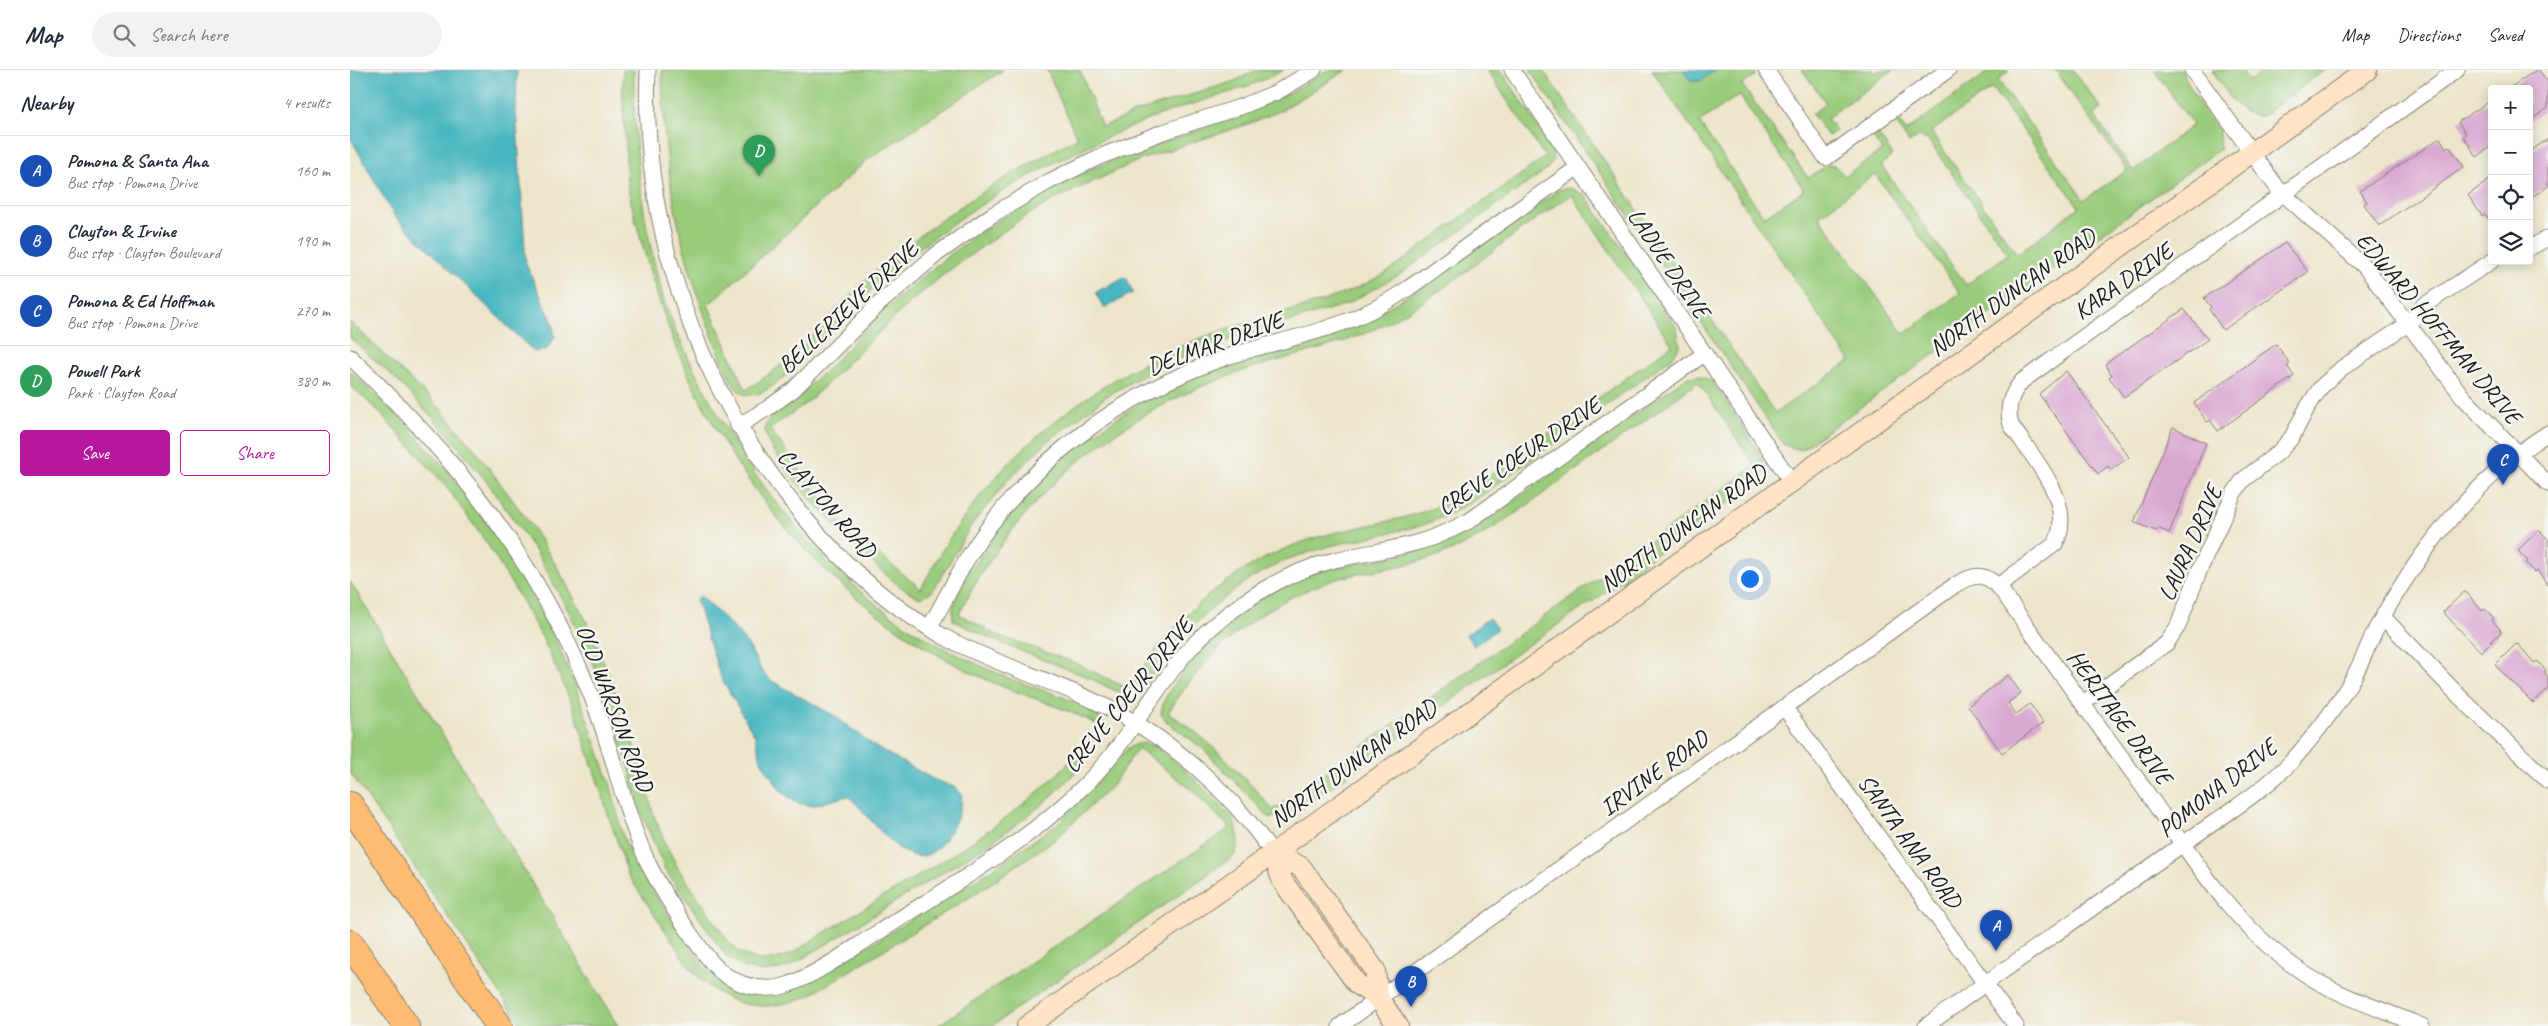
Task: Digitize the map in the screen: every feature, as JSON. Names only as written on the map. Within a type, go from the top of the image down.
[{"type":"highway","points":[[350,805],[499,1026]]},
{"type":"highway","points":[[350,943],[406,1026]]},
{"type":"main road","name":"NORTH DUNCAN ROAD","points":[[1027,1026],[1159,935],[1272,852],[2367,70]]},
{"type":"main road","points":[[1272,852],[1301,867],[1309,878],[1375,970],[1378,998],[1398,1026]]},
{"type":"street","name":"CLAYTON ROAD","points":[[648,70],[647,98],[651,158],[658,214],[670,265],[687,318],[712,377],[738,426],[779,487],[821,538],[854,571],[894,604],[929,628],[992,660],[1094,702],[1164,742],[1203,774],[1236,805],[1272,852]]},
{"type":"street","name":"BELLERIEVE DRIVE","points":[[738,426],[793,390],[881,302],[937,254],[992,215],[1050,181],[1099,157],[1163,132],[1243,106],[1277,92],[1314,70]]},
{"type":"street","name":"LADUE DRIVE","points":[[1512,70],[1791,481]]},
{"type":"street","points":[[1766,70],[1826,158],[1948,70]]},
{"type":"street","name":"EDWARD HOFFMAN DRIVE","points":[[2192,70],[2284,194],[2365,267],[2409,323],[2442,372],[2518,455],[2548,484]]},
{"type":"street","name":"KARA DRIVE","points":[[1998,586],[2055,544],[2060,534],[2058,497],[2011,425],[2008,416],[2010,401],[2022,381],[2457,70]]},
{"type":"street","name":"DELMAR DRIVE","points":[[929,628],[969,555],[997,517],[1044,465],[1101,419],[1138,396],[1178,376],[1227,358],[1341,323],[1371,310],[1405,291],[1577,168]]},
{"type":"street","points":[[2533,246],[2548,238]]},
{"type":"street","name":"LAURA DRIVE","points":[[2083,703],[2166,644],[2178,626],[2200,569],[2234,493],[2243,480],[2279,452],[2292,437],[2307,408],[2322,387],[2342,368],[2409,323],[2423,306],[2488,264]]},
{"type":"street","name":"CREVE COEUR DRIVE","points":[[749,986],[780,988],[792,984],[1014,845],[1054,814],[1091,779],[1110,756],[1161,684],[1196,643],[1213,626],[1250,598],[1280,581],[1312,567],[1334,560],[1412,545],[1443,534],[1469,521],[1704,354]]},
{"type":"street","name":"OLD WARSON ROAD","points":[[350,358],[421,426],[459,470],[500,524],[527,566],[563,631],[590,692],[611,751],[638,839],[653,872],[687,927],[717,968],[728,977],[749,986]]},
{"type":"street","name":"POMONA DRIVE","points":[[1926,1026],[2183,844],[2270,781],[2290,764],[2315,735],[2339,701],[2408,574],[2433,541],[2458,511],[2518,455],[2548,433]]},
{"type":"street","name":"IRVINE ROAD","points":[[1340,1026],[1966,578],[1980,575],[1988,577],[1998,586]]},
{"type":"street","name":"HERITAGE DRIVE","points":[[1998,586],[2183,844],[2246,926],[2302,973],[2334,991],[2422,1026]]},
{"type":"street","points":[[2383,617],[2460,697],[2548,781]]},
{"type":"street","name":"SANTA ANA ROAD","points":[[1784,707],[2016,1026]]},
{"type":"green space","points":[[623,70],[634,70],[635,128],[640,186],[656,271],[667,309],[688,357],[719,416],[770,494],[799,530],[831,564],[865,595],[902,623],[942,647],[982,666],[1018,682],[1075,702],[1098,717],[1106,726],[1091,752],[1072,776],[1026,818],[973,854],[788,967],[765,972],[744,968],[727,957],[664,868],[641,812],[628,763],[594,665],[570,614],[536,552],[487,482],[447,433],[395,378],[350,338],[350,322],[438,406],[477,452],[532,526],[587,622],[611,679],[645,779],[653,813],[666,845],[678,868],[728,941],[741,953],[757,960],[776,959],[793,953],[957,852],[996,825],[1034,795],[1069,763],[1100,726],[1067,711],[986,680],[917,642],[868,607],[823,568],[782,524],[746,477],[715,427],[688,374],[665,318],[647,261],[627,183]]},
{"type":"green space","points":[[662,70],[1003,70],[867,160],[708,305],[746,390],[791,356],[862,283],[920,235],[996,183],[1077,138],[1047,70],[1080,70],[1102,127],[1137,112],[1235,81],[1256,70],[1284,70],[1237,90],[1171,111],[1124,130],[1062,159],[1002,192],[946,229],[888,275],[848,312],[784,377],[765,391],[748,395],[739,391],[731,381],[704,313],[683,246],[670,178],[663,107]]},
{"type":"green space","points":[[1327,70],[1347,70],[1280,111],[1248,124],[1142,159],[1051,201],[1014,224],[948,271],[908,304],[809,401],[770,429],[828,508],[850,531],[921,589],[946,544],[975,502],[1008,464],[1045,430],[1084,399],[1127,373],[1173,350],[1221,331],[1336,296],[1373,280],[1398,264],[1545,157],[1487,70],[1501,70],[1551,146],[1553,161],[1546,170],[1399,275],[1347,304],[1200,349],[1135,380],[1107,396],[1048,441],[1007,481],[972,524],[933,591],[920,598],[887,576],[822,512],[800,487],[769,443],[765,429],[767,423],[780,408],[823,373],[893,302],[944,260],[998,220],[1027,202],[1083,173],[1113,160],[1239,115],[1299,87]]},
{"type":"green space","points":[[1530,70],[1543,70],[1775,413],[1850,361],[1652,70],[1683,70],[1691,81],[1700,81],[1715,70],[1752,70],[1756,75],[1742,85],[1808,178],[1828,165],[1834,165],[1845,176],[1882,150],[1872,136],[1876,132],[1893,155],[1881,165],[1966,285],[2008,254],[1928,140],[1919,137],[1909,143],[1894,120],[1897,118],[1906,131],[1991,70],[2010,70],[1998,80],[2084,200],[2127,170],[2055,70],[2073,70],[2102,109],[2094,115],[2133,171],[2193,125],[2154,70],[2181,70],[2202,108],[2219,130],[2220,149],[1801,450],[1784,445]],"holes":[[[1992,88],[2079,207],[2017,254],[1931,132]],[[1739,95],[1804,190],[1764,217],[1699,122]],[[1875,174],[1960,293],[1904,334],[1819,216]]]},
{"type":"green space","points":[[1802,70],[1873,70],[1875,73],[1880,70],[1893,70],[1827,118],[1836,131],[1828,136],[1812,114],[1826,103]]},
{"type":"green space","points":[[2212,70],[2242,70],[2249,81],[2265,70],[2325,70],[2262,116],[2254,116],[2239,107]]},
{"type":"green space","points":[[1571,188],[1586,196],[1677,328],[1680,345],[1673,357],[1478,498],[1452,513],[1424,525],[1330,546],[1288,559],[1250,579],[1215,605],[1170,648],[1145,685],[1131,696],[1002,643],[953,620],[955,600],[959,590],[976,562],[1010,516],[1060,462],[1119,416],[1151,397],[1219,367],[1352,326],[1383,310],[1432,280],[1561,189]],"holes":[[[1572,195],[1672,345],[1495,472],[1456,497],[1424,511],[1390,521],[1322,536],[1292,546],[1263,559],[1236,575],[1187,614],[1146,662],[1129,689],[1071,661],[997,635],[959,614],[983,572],[1010,533],[1040,498],[1072,467],[1108,438],[1147,414],[1189,392],[1234,374],[1326,347],[1379,327],[1429,298]]]},
{"type":"green space","points":[[350,371],[397,415],[442,464],[507,552],[556,640],[575,685],[611,786],[622,833],[629,850],[651,888],[704,967],[727,985],[754,994],[813,980],[993,869],[1061,821],[1128,748],[1137,744],[1147,744],[1167,755],[1231,816],[1238,836],[1238,845],[1234,856],[992,1026],[937,1026],[1230,828],[1186,785],[1138,748],[1112,786],[1054,840],[972,896],[810,995],[776,1005],[761,1006],[745,1004],[716,992],[690,968],[628,875],[574,709],[543,639],[517,593],[488,545],[445,485],[378,411],[350,385]]},
{"type":"green space","points":[[1698,376],[1712,381],[1759,452],[1764,465],[1762,479],[1642,564],[1640,569],[1531,643],[1298,811],[1270,818],[1202,748],[1167,722],[1161,714],[1162,707],[1171,688],[1200,651],[1228,623],[1276,589],[1324,570],[1427,548],[1484,522],[1688,377]],"holes":[[[1698,382],[1755,466],[1273,810],[1237,770],[1211,745],[1168,713],[1185,688],[1224,644],[1247,625],[1271,609],[1296,595],[1324,583],[1433,557],[1473,540],[1501,524]]]},
{"type":"green space","points":[[350,581],[618,1026],[522,1026],[350,772]]},
{"type":"water","points":[[350,70],[517,70],[516,108],[526,264],[553,323],[555,338],[547,349],[534,352],[394,216],[350,137]]},
{"type":"water","points":[[1683,70],[1715,70],[1700,81],[1691,81]]},
{"type":"water","points":[[1124,277],[1127,279],[1133,293],[1103,308],[1096,292]]},
{"type":"water","points":[[702,597],[735,629],[749,646],[761,670],[772,681],[835,716],[874,746],[933,779],[957,788],[962,796],[960,810],[953,827],[941,844],[928,854],[916,856],[903,851],[891,841],[857,804],[847,796],[812,806],[796,803],[781,791],[762,763],[755,736],[720,676],[696,599]]},
{"type":"water","points":[[1489,618],[1497,629],[1474,646],[1466,635]]},
{"type":"building","points":[[2536,70],[2539,70],[2546,80],[2548,79],[2548,108],[2533,118],[2533,85],[2514,85]]},
{"type":"building","points":[[2488,103],[2488,149],[2477,157],[2463,136],[2466,134],[2458,122]]},
{"type":"building","points":[[2440,138],[2446,148],[2449,146],[2464,167],[2379,226],[2364,204],[2367,202],[2360,191]]},
{"type":"building","points":[[2548,139],[2548,186],[2533,196],[2533,175],[2533,149]]},
{"type":"building","points":[[2488,181],[2488,218],[2485,214],[2482,216],[2468,195]]},
{"type":"building","points":[[2285,243],[2308,272],[2223,330],[2204,298]]},
{"type":"building","points":[[2184,309],[2208,339],[2124,397],[2109,377],[2112,375],[2105,364]]},
{"type":"building","points":[[2276,344],[2290,364],[2287,366],[2294,376],[2218,431],[2210,420],[2207,422],[2194,403]]},
{"type":"building","points":[[2066,371],[2129,457],[2111,470],[2108,466],[2098,474],[2039,394]]},
{"type":"building","points":[[2173,427],[2206,443],[2169,533],[2158,528],[2156,531],[2134,522]]},
{"type":"building","points":[[2539,530],[2548,539],[2548,585],[2537,570],[2535,572],[2526,563],[2528,561],[2519,552],[2519,549]]},
{"type":"building","points":[[2464,592],[2482,611],[2485,609],[2494,618],[2492,620],[2501,632],[2481,652],[2443,612]]},
{"type":"building","points":[[2516,644],[2534,663],[2537,661],[2546,670],[2544,672],[2548,676],[2548,689],[2533,703],[2495,665]]},
{"type":"building","points":[[2008,675],[2021,693],[2008,703],[2016,714],[2030,704],[2043,723],[2002,753],[1968,706]]},
{"type":"place","name":"Powell Park","points":[[759,176]]},
{"type":"place","name":"Pomona & Ed Hoffman","points":[[2503,485]]},
{"type":"place","name":"Pomona & Santa Ana","points":[[1996,951]]},
{"type":"place","name":"Clayton & Irvine","points":[[1411,1007]]}]
